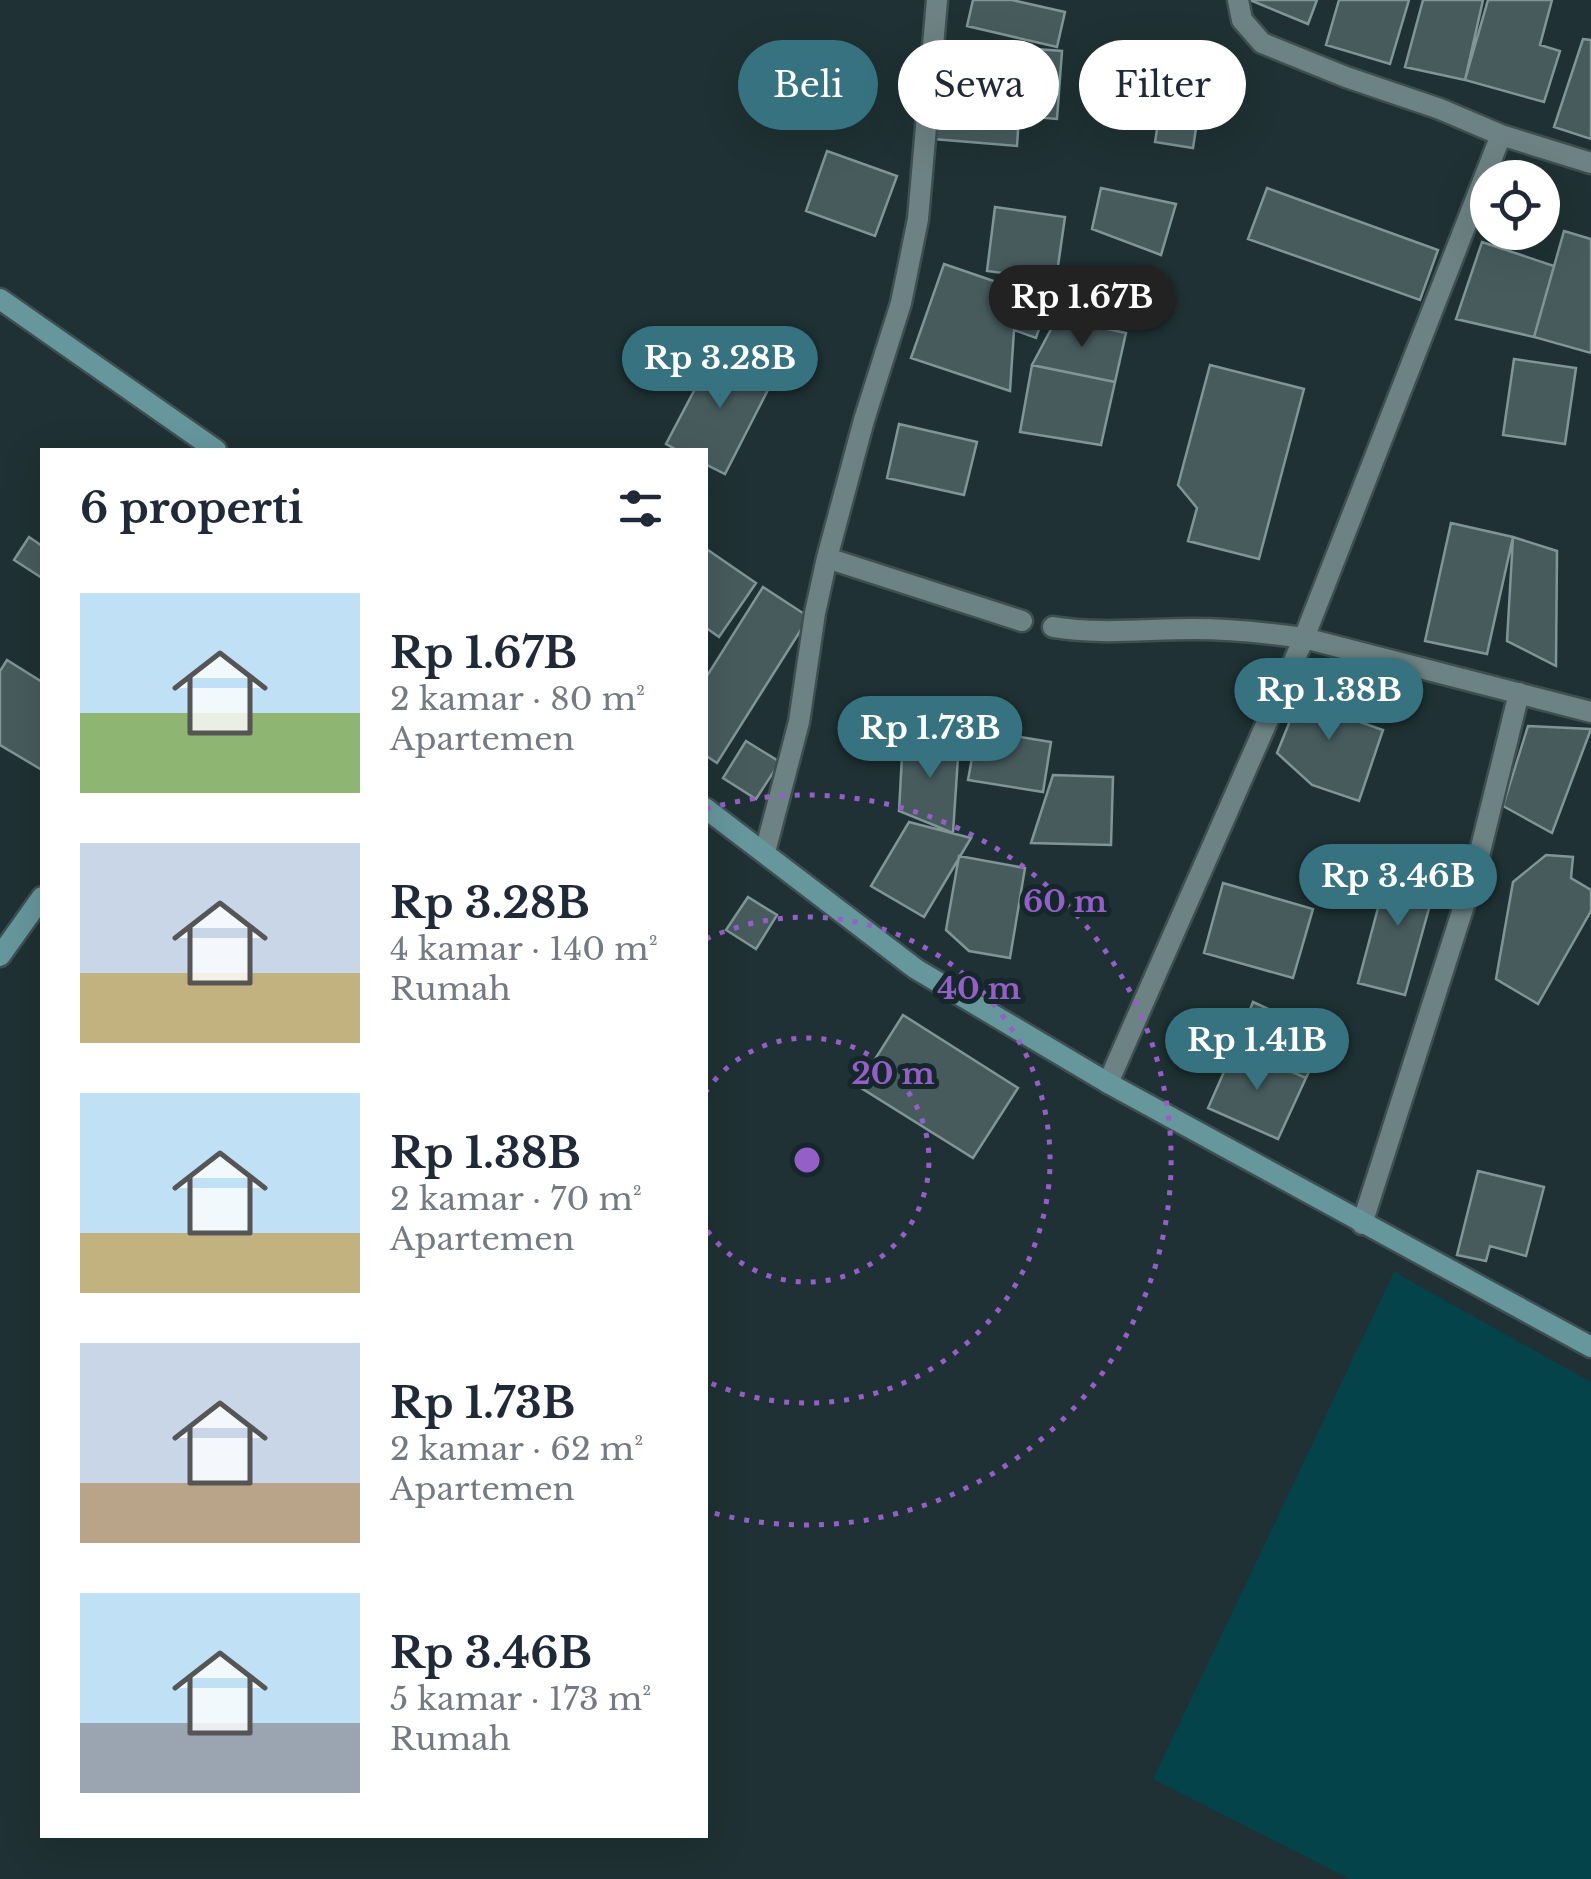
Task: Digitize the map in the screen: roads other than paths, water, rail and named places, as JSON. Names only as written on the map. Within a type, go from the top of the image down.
[{"type":"street","points":[[765,852],[798,722],[827,558],[901,303],[914,236],[937,0]]},
{"type":"street","points":[[1238,0],[1242,20],[1262,43],[1346,77],[1440,108],[1501,135],[1591,163]]},
{"type":"street","points":[[1108,1083],[1304,638],[1501,135]]},
{"type":"street","points":[[0,299],[213,448]]},
{"type":"street","points":[[827,558],[1022,620]]},
{"type":"street","points":[[1052,627],[1094,634],[1194,629],[1304,638],[1591,712]]},
{"type":"street","points":[[1362,1224],[1476,868],[1519,692]]},
{"type":"street","points":[[708,810],[916,969],[1108,1083],[1591,1348]]},
{"type":"street","points":[[0,956],[40,900]]}]
